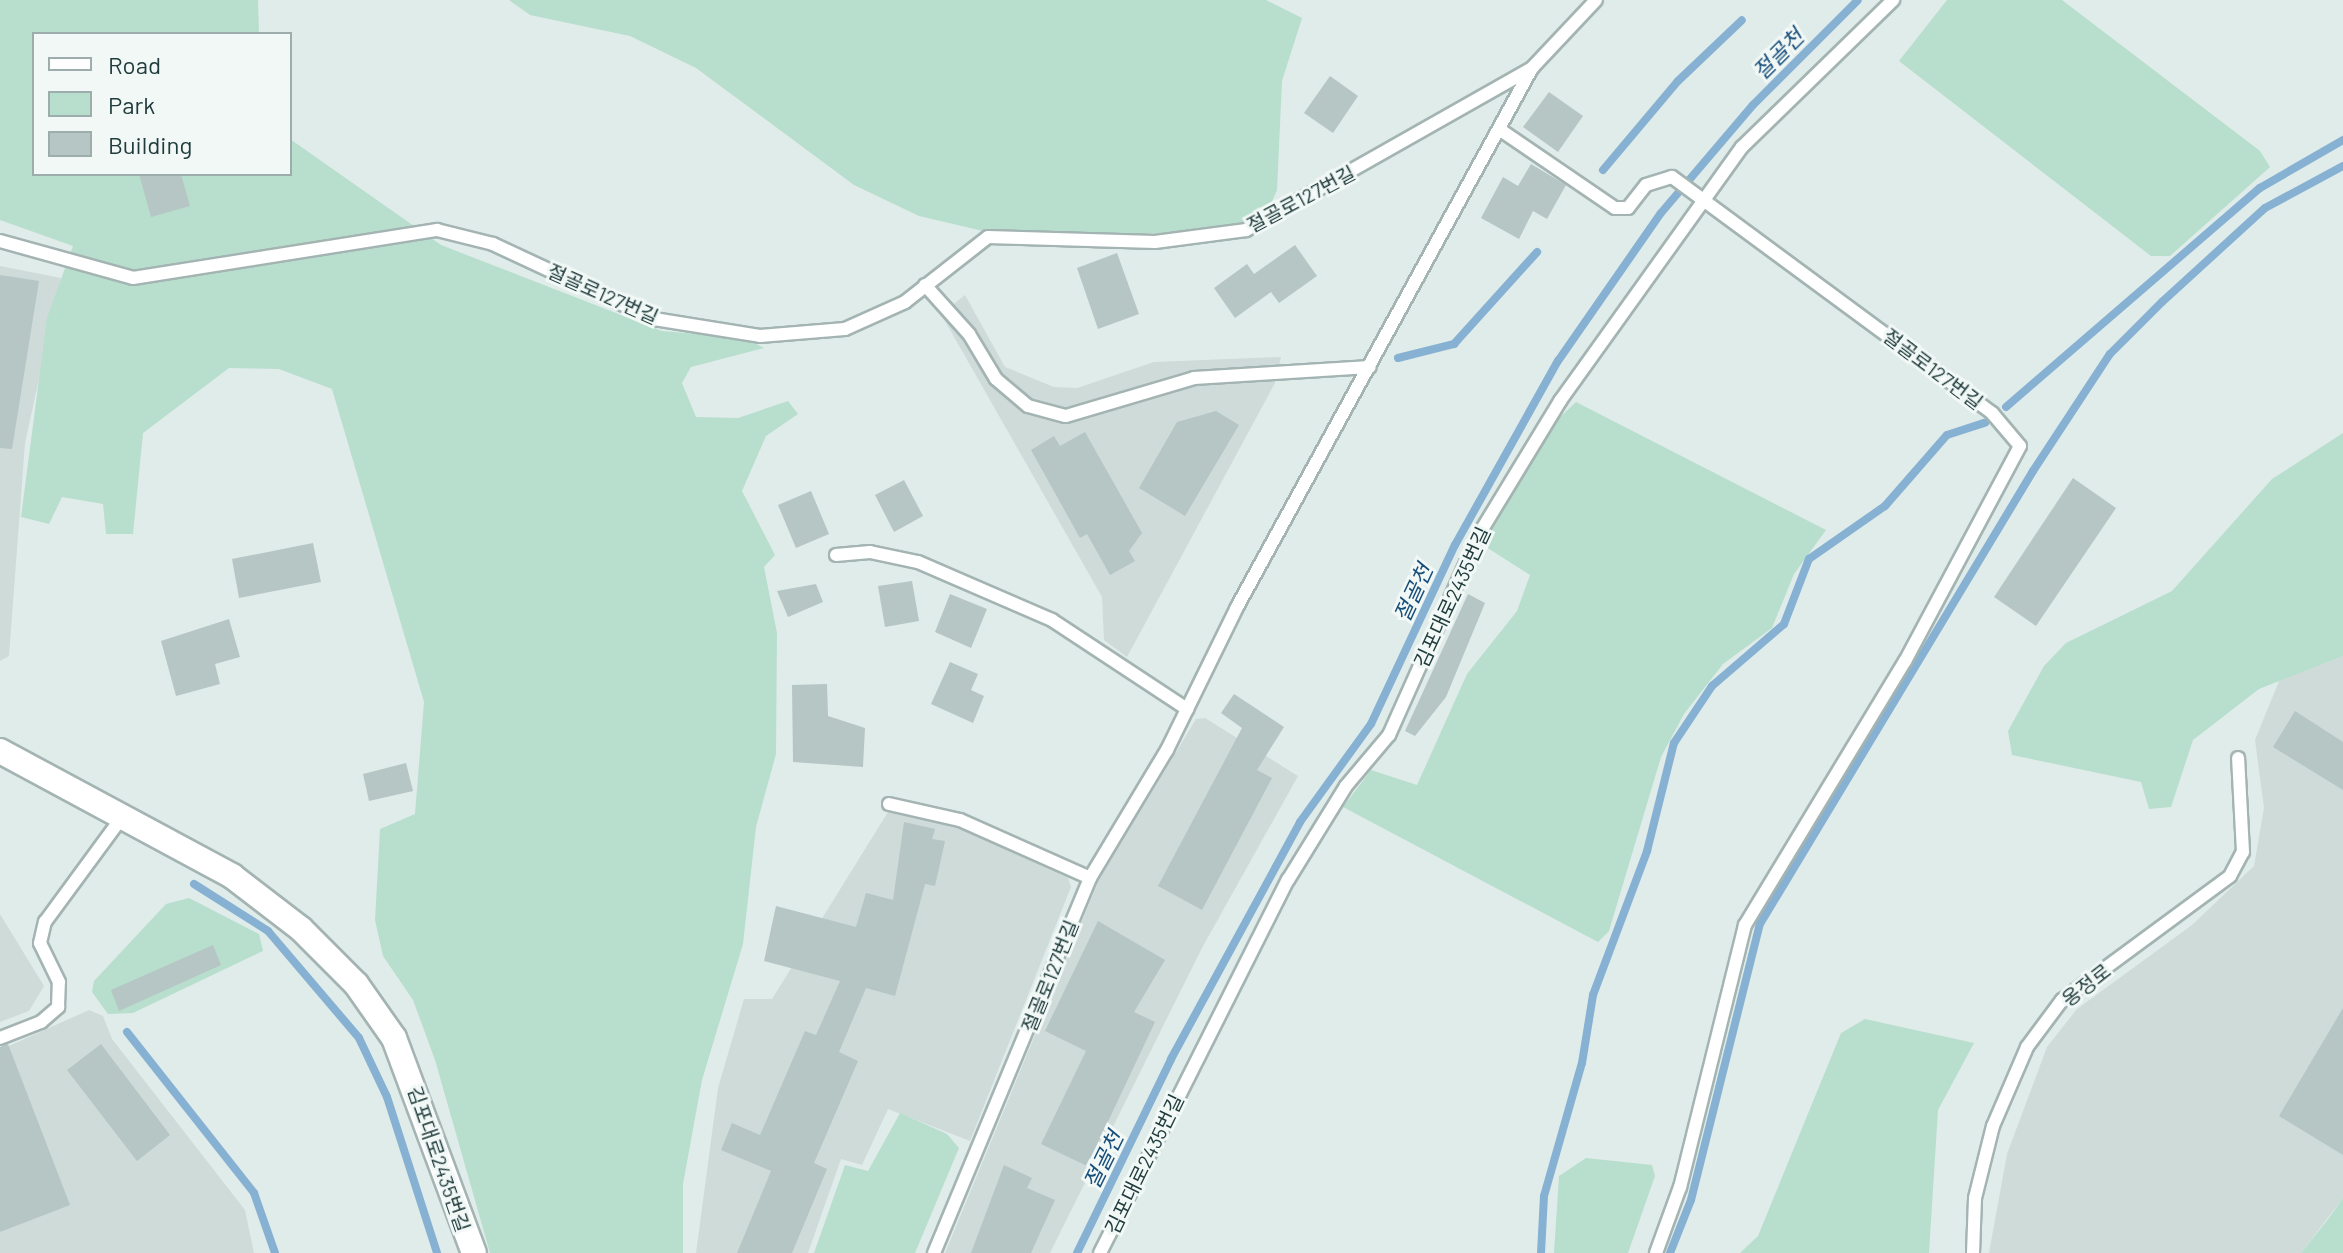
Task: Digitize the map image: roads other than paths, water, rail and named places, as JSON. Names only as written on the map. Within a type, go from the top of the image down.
[{"type":"street","name":"김포대로2435번길","points":[[0,751],[232,876],[301,929],[356,984],[394,1038],[474,1253]]},
{"type":"lane","name":"절골로127번길","points":[[934,1253],[1090,878],[1187,709],[1532,68],[1596,0]]},
{"type":"lane","name":"김포대로2435번길","points":[[1100,1253],[1288,880],[1346,786],[1389,735],[1478,536],[1560,401],[1698,197],[1777,108],[1893,0]]},
{"type":"lane","name":"절골로127번길","points":[[0,241],[133,278],[437,230],[493,244],[654,319],[760,336],[872,323],[988,237],[1155,242],[1246,230],[1532,68]]},
{"type":"lane","name":"절골로127번길","points":[[1499,129],[1615,208],[1628,208],[1646,185],[1672,177],[2015,434],[2020,446],[2008,474],[1745,925],[1680,1187],[1656,1253]]},
{"type":"lane","points":[[925,285],[969,334],[996,379],[1028,406],[1066,416],[1194,378],[1370,367]]},
{"type":"lane","points":[[836,555],[870,552],[918,562],[1052,620],[1187,709]]},
{"type":"lane","name":"옹정로","points":[[1973,1253],[1975,1198],[1993,1126],[2027,1047],[2062,1000],[2230,876],[2243,852],[2238,758]]},
{"type":"lane","points":[[889,804],[960,820],[1090,878]]},
{"type":"lane","points":[[0,1038],[41,1022],[58,1007],[59,982],[40,943],[45,922],[123,816]]},
{"type":"waterway","name":"절골천","points":[[1077,1253],[1171,1059],[1300,822],[1371,724],[1455,545],[1558,361],[1661,213],[1753,105],[1858,0]]},
{"type":"waterway","points":[[1603,170],[1678,81],[1742,20]]},
{"type":"waterway","points":[[2006,407],[2260,188],[2343,140]]},
{"type":"waterway","points":[[1670,1253],[1691,1200],[1760,924],[2033,471],[2110,354],[2162,302],[2265,208],[2343,166]]},
{"type":"waterway","points":[[1398,358],[1454,344],[1537,252]]},
{"type":"waterway","points":[[1541,1253],[1544,1196],[1582,1063],[1593,995],[1647,851],[1674,743],[1712,686],[1784,624],[1809,559],[1885,506],[1947,435],[1985,423]]},
{"type":"waterway","points":[[194,884],[268,931],[359,1038],[387,1097],[437,1253]]},
{"type":"waterway","points":[[127,1032],[254,1193],[275,1253]]}]
